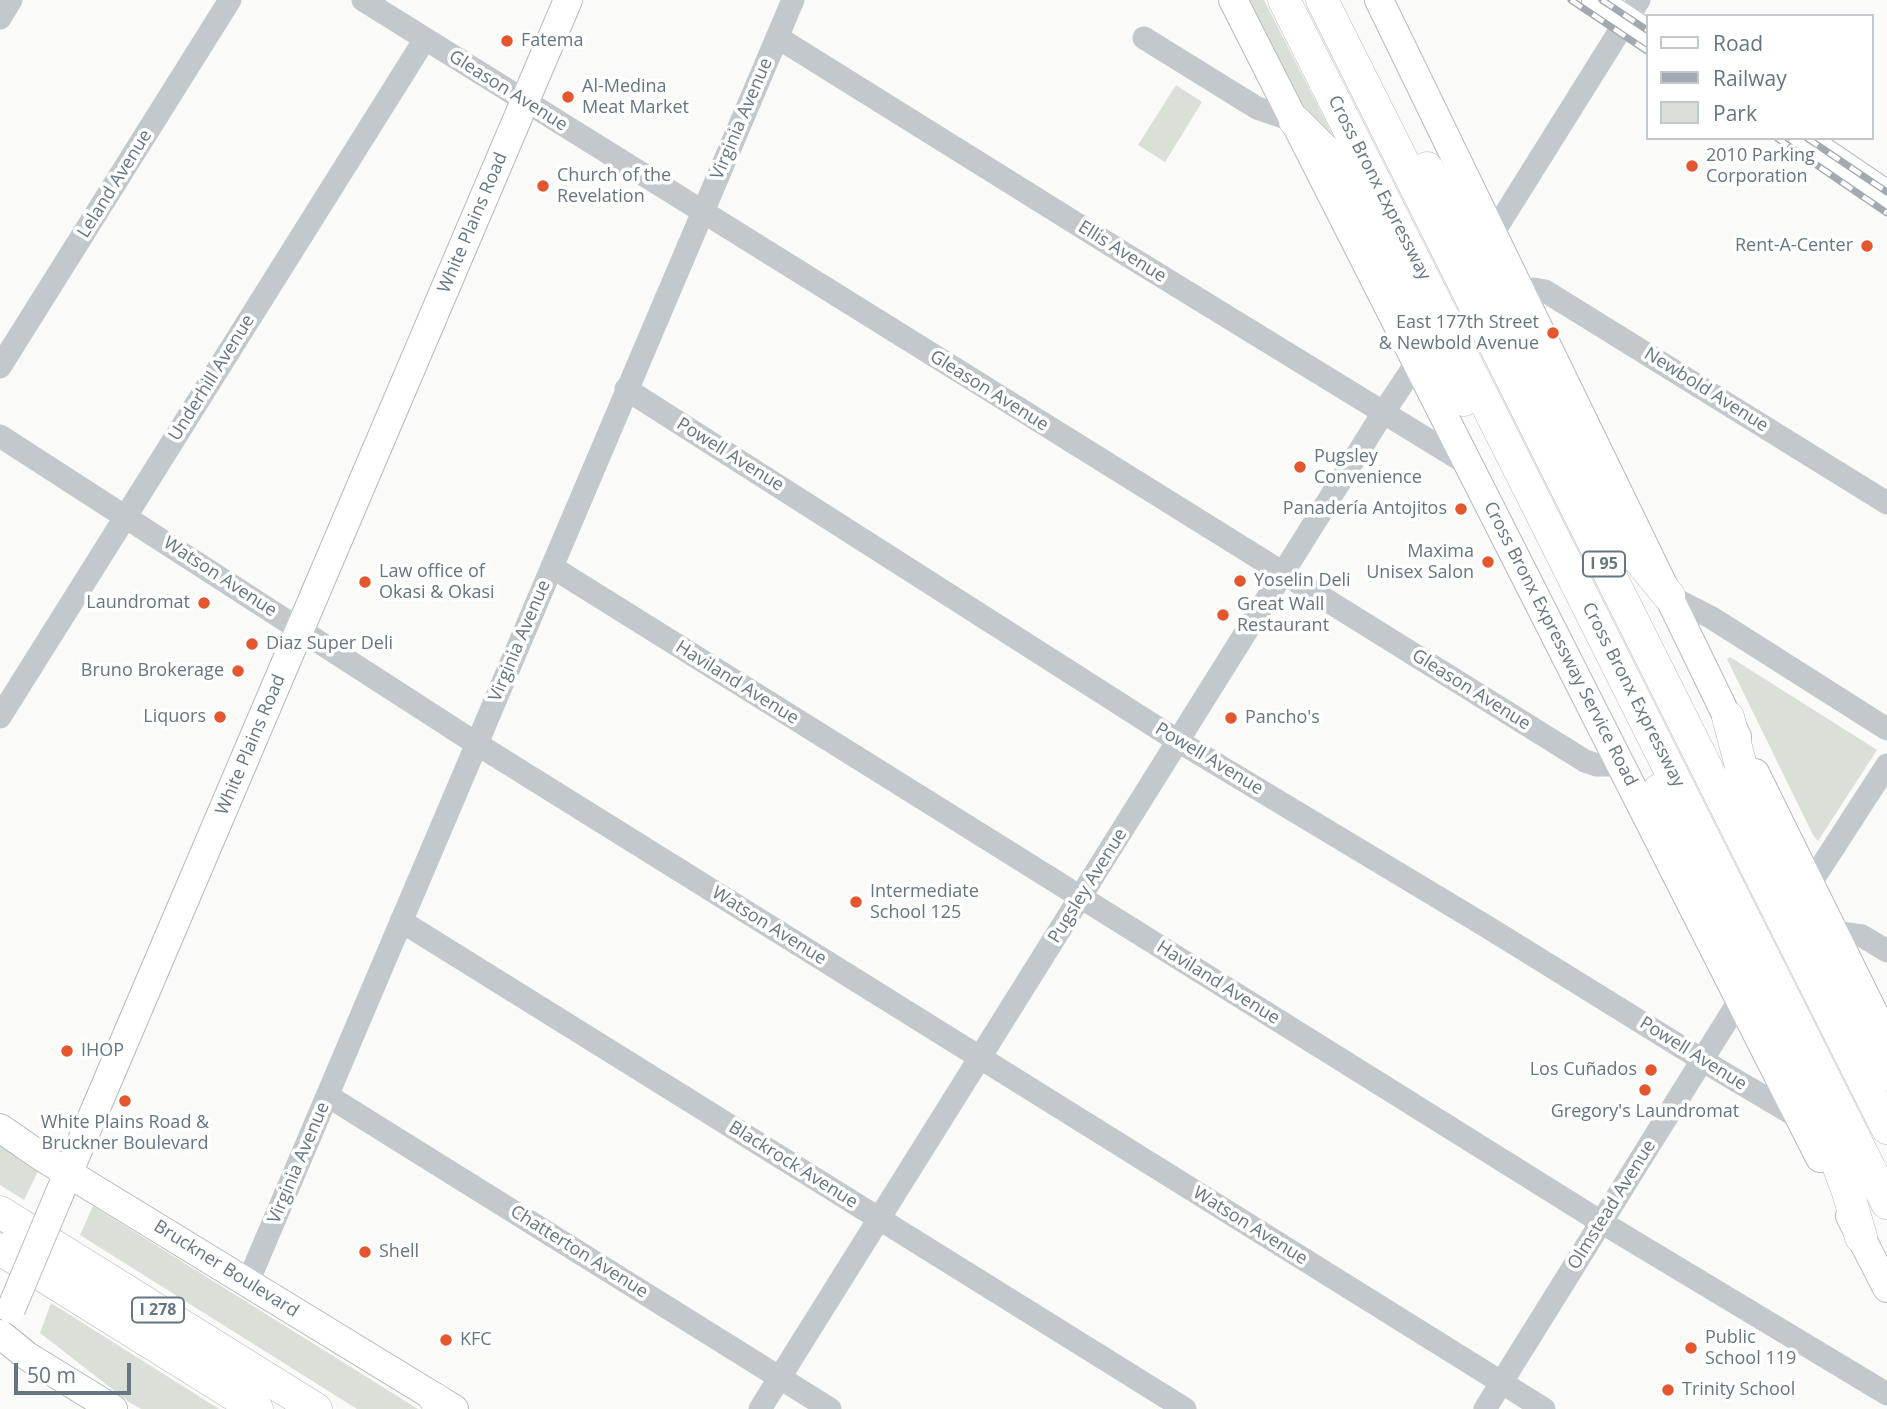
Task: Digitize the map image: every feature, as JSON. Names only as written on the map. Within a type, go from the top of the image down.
[{"type":"highway","name":"Cross Bronx Expressway","points":[[1284,0],[1887,1203]]},
{"type":"highway","name":"Cross Bronx Expressway","points":[[1322,0],[1887,1128]]},
{"type":"highway","points":[[1329,0],[1477,256],[1599,499],[1628,546],[1669,596]]},
{"type":"highway","points":[[1295,121],[1333,162],[1432,347],[1483,432],[1561,552]]},
{"type":"highway","points":[[1612,653],[1673,825],[1823,1129],[1841,1170],[1861,1237]]},
{"type":"highway","points":[[1728,718],[1745,780],[1764,830],[1887,1074]]},
{"type":"highway","name":"I 278","points":[[0,1212],[316,1409]]},
{"type":"highway","name":"I 278","points":[[0,1249],[257,1409]]},
{"type":"main road","name":"White Plains Road","points":[[3,1328],[568,0]]},
{"type":"main road","name":"Cross Bronx Expressway Service Road","points":[[1233,0],[1887,1288]]},
{"type":"main road","points":[[1379,0],[1887,1040]]},
{"type":"main road","points":[[1596,0],[1638,18]]},
{"type":"main road","points":[[1806,140],[1887,195]]},
{"type":"main road","name":"Bruckner Boulevard","points":[[0,1128],[63,1185],[248,1282],[445,1406]]},
{"type":"main road","points":[[3,1328],[26,1356],[113,1409]]},
{"type":"street","points":[[0,18],[11,0]]},
{"type":"street","name":"Leland Avenue","points":[[0,367],[230,0]]},
{"type":"street","name":"Gleason Avenue","points":[[363,0],[1585,761],[1597,765],[1622,765]]},
{"type":"street","name":"Virginia Avenue","points":[[248,1282],[793,0]]},
{"type":"street","points":[[1492,236],[1638,18]]},
{"type":"street","name":"Ellis Avenue","points":[[777,37],[1469,465]]},
{"type":"street","points":[[1144,38],[1257,108],[1295,121]]},
{"type":"street","name":"Underhill Avenue","points":[[0,717],[425,39]]},
{"type":"street","name":"Newbold Avenue","points":[[1521,294],[1534,289],[1545,291],[1887,503]]},
{"type":"street","name":"Pugsley Avenue","points":[[760,1409],[1417,362]]},
{"type":"street","name":"Powell Avenue","points":[[626,389],[1178,741],[1798,1117]]},
{"type":"street","name":"Watson Avenue","points":[[0,436],[477,744],[1544,1409]]},
{"type":"street","name":"Haviland Avenue","points":[[552,567],[1601,1222],[1887,1394]]},
{"type":"street","points":[[1669,596],[1712,618],[1887,729]]},
{"type":"street","points":[[1810,884],[1887,765]]},
{"type":"street","name":"Blackrock Avenue","points":[[401,921],[1185,1409]]},
{"type":"street","points":[[1834,932],[1862,936],[1887,951]]},
{"type":"street","name":"Olmstead Avenue","points":[[1485,1409],[1739,1001]]},
{"type":"street","name":"Chatterton Avenue","points":[[328,1096],[830,1409]]},
{"type":"green space","points":[[1243,0],[1264,0],[1350,169],[1291,96]]},
{"type":"green space","points":[[1176,85],[1202,102],[1165,162],[1138,145]]},
{"type":"green space","points":[[1730,657],[1877,750],[1818,841],[1727,659]]},
{"type":"green space","points":[[0,1143],[38,1171],[24,1200],[0,1185]]},
{"type":"green space","points":[[93,1206],[418,1409],[357,1409],[80,1235]]},
{"type":"green space","points":[[51,1303],[219,1409],[141,1409],[129,1402],[40,1333]]},
{"type":"railway","points":[[1571,0],[1646,50]]},
{"type":"railway","points":[[1602,0],[1646,29]]},
{"type":"railway","points":[[1780,140],[1887,213]]},
{"type":"railway","points":[[1810,140],[1887,192]]},
{"type":"place","name":"Fatema","points":[[507,41]]},
{"type":"place","name":"Al-Medina Meat Market","points":[[568,97]]},
{"type":"place","name":"2010 Parking Corporation","points":[[1692,166]]},
{"type":"place","name":"Church of the Revelation","points":[[543,186]]},
{"type":"place","name":"Rent-A-Center","points":[[1867,246]]},
{"type":"place","name":"East 177th Street & Newbold Avenue","points":[[1553,333]]},
{"type":"place","name":"Pugsley Convenience","points":[[1300,467]]},
{"type":"place","name":"Panadería Antojitos","points":[[1461,509]]},
{"type":"place","name":"Maxima Unisex Salon","points":[[1488,562]]},
{"type":"place","name":"Yoselin Deli","points":[[1240,581]]},
{"type":"place","name":"Law office of Okasi & Okasi","points":[[365,582]]},
{"type":"place","name":"Laundromat","points":[[204,603]]},
{"type":"place","name":"Great Wall Restaurant","points":[[1223,615]]},
{"type":"place","name":"Diaz Super Deli","points":[[252,644]]},
{"type":"place","name":"Bruno Brokerage","points":[[238,671]]},
{"type":"place","name":"Liquors","points":[[220,717]]},
{"type":"place","name":"Pancho's","points":[[1231,718]]},
{"type":"place","name":"Intermediate School 125","points":[[856,902]]},
{"type":"place","name":"IHOP","points":[[67,1051]]},
{"type":"place","name":"Los Cuñados","points":[[1651,1070]]},
{"type":"place","name":"Gregory's Laundromat","points":[[1645,1090]]},
{"type":"place","name":"White Plains Road & Bruckner Boulevard","points":[[125,1101]]},
{"type":"place","name":"Shell","points":[[365,1252]]},
{"type":"place","name":"KFC","points":[[446,1340]]},
{"type":"place","name":"Public School 119","points":[[1691,1348]]},
{"type":"place","name":"Trinity School","points":[[1668,1390]]}]
